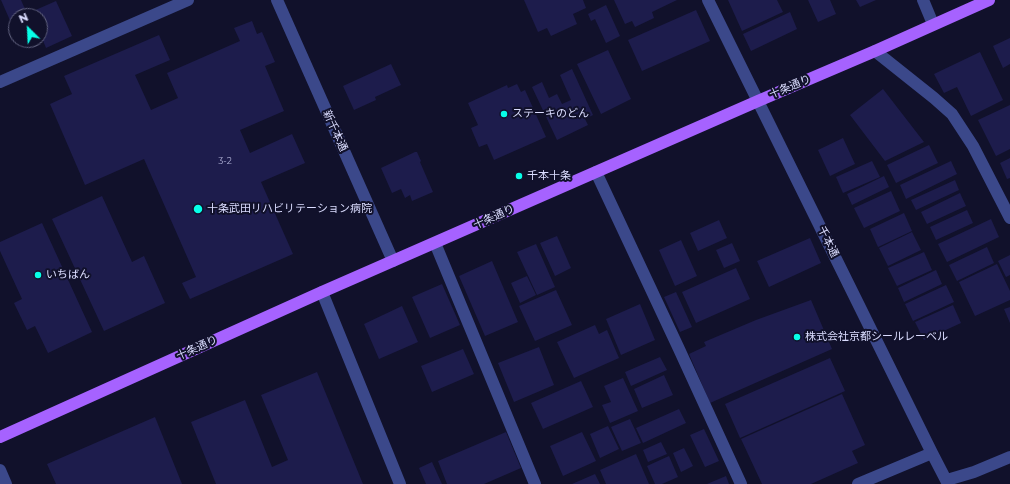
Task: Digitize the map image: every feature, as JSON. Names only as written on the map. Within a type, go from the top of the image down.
[{"type":"main road","name":"十条通り","points":[[0,437],[322,292],[989,0]]},
{"type":"street","points":[[0,82],[188,0]]},
{"type":"street","name":"新千本通","points":[[277,0],[393,261]]},
{"type":"street","name":"千本通","points":[[708,0],[932,453],[948,482]]},
{"type":"street","points":[[923,0],[933,24]]},
{"type":"street","points":[[875,51],[952,114],[972,146],[1010,218]]},
{"type":"street","points":[[596,172],[741,484]]},
{"type":"street","points":[[434,243],[535,484]]},
{"type":"street","points":[[322,292],[400,484]]},
{"type":"street","points":[[858,484],[932,453]]},
{"type":"street","points":[[948,482],[1010,457]]},
{"type":"street","points":[[0,470],[6,484]]},
{"type":"building","points":[[1,0],[21,0],[24,8],[8,8],[8,16]]},
{"type":"building","points":[[524,0],[583,0],[586,8],[573,14],[577,24],[551,36],[547,28],[538,32]]},
{"type":"building","points":[[614,0],[677,0],[652,12],[654,18],[635,27],[632,21],[625,24]]},
{"type":"building","points":[[728,0],[777,0],[783,12],[742,31]]},
{"type":"building","points":[[808,0],[830,0],[836,14],[818,22]]},
{"type":"building","points":[[856,0],[876,0],[860,7]]},
{"type":"building","points":[[56,1],[72,36],[48,47],[48,8],[40,8]]},
{"type":"building","points":[[606,5],[620,36],[606,43],[595,19],[591,21],[588,14]]},
{"type":"building","points":[[696,10],[710,41],[642,71],[628,40]]},
{"type":"building","points":[[790,12],[797,29],[751,51],[743,34]]},
{"type":"building","name":"十条武田リハビリテーション病院","points":[[252,21],[257,34],[262,32],[275,62],[265,66],[284,111],[240,130],[250,153],[292,134],[305,163],[261,182],[293,254],[190,299],[182,283],[196,277],[144,159],[85,185],[50,104],[72,94],[64,76],[159,35],[170,60],[135,75],[151,110],[178,98],[167,73],[240,41],[234,28]]},
{"type":"building","points":[[1010,38],[1010,64],[1003,68],[993,46]]},
{"type":"building","points":[[608,50],[631,99],[601,114],[577,64]]},
{"type":"building","points":[[980,52],[1003,100],[971,116],[957,87],[944,93],[934,74]]},
{"type":"building","points":[[391,64],[401,85],[375,97],[376,100],[354,110],[343,86]]},
{"type":"building","points":[[572,69],[593,115],[585,119],[588,125],[557,140],[532,87],[542,82],[549,98],[557,94],[562,104],[571,100],[560,75]]},
{"type":"building","name":"ステーキのどん","points":[[517,84],[521,92],[525,90],[546,137],[494,160],[487,144],[479,147],[471,128],[478,125],[468,103],[507,85],[508,88]]},
{"type":"building","points":[[883,89],[924,142],[885,161],[850,115]]},
{"type":"building","points":[[1010,105],[1010,149],[996,156],[978,120]]},
{"type":"building","points":[[843,138],[855,164],[830,176],[818,150]]},
{"type":"building","points":[[929,145],[938,163],[896,183],[887,165]]},
{"type":"building","points":[[417,152],[433,192],[412,201],[410,195],[405,198],[401,189],[392,193],[381,168]]},
{"type":"building","points":[[1010,158],[1010,178],[1007,179],[1000,163]]},
{"type":"building","points":[[872,161],[880,177],[843,193],[836,177]]},
{"type":"building","points":[[951,161],[957,174],[906,199],[900,185]]},
{"type":"building","points":[[884,176],[889,187],[852,205],[847,194]]},
{"type":"building","points":[[955,180],[959,190],[916,210],[911,200]]},
{"type":"building","points":[[891,191],[900,211],[864,228],[854,208]]},
{"type":"building","points":[[960,193],[966,206],[927,224],[921,212]]},
{"type":"building","points":[[102,196],[132,262],[144,256],[165,303],[104,331],[52,219]]},
{"type":"building","points":[[967,210],[973,223],[936,240],[930,227]]},
{"type":"building","points":[[904,213],[912,231],[878,247],[870,229]]},
{"type":"building","points":[[991,219],[999,237],[947,262],[938,244]]},
{"type":"building","points":[[719,220],[727,238],[698,251],[690,233]]},
{"type":"building","name":"いちばん","points":[[42,223],[92,332],[48,353],[35,326],[27,330],[14,303],[22,299],[0,251],[0,242]]},
{"type":"building","points":[[912,232],[921,250],[888,266],[879,248]]},
{"type":"building","points":[[557,236],[571,268],[555,276],[540,243]]},
{"type":"building","points":[[810,238],[821,263],[769,287],[757,261]]},
{"type":"building","points":[[681,240],[697,276],[675,286],[659,250]]},
{"type":"building","points":[[732,243],[740,261],[724,268],[716,250]]},
{"type":"building","points":[[536,244],[555,287],[537,295],[517,252]]},
{"type":"building","points":[[987,247],[994,263],[957,281],[949,265]]},
{"type":"building","points":[[924,252],[932,270],[897,286],[888,268]]},
{"type":"building","points":[[1010,255],[1010,275],[1006,277],[998,261]]},
{"type":"building","points":[[492,261],[518,322],[485,336],[459,276]]},
{"type":"building","points":[[997,264],[1010,291],[1010,300],[975,316],[959,282]]},
{"type":"building","points":[[736,268],[750,299],[696,323],[682,292]]},
{"type":"building","points":[[936,270],[942,284],[904,302],[898,288]]},
{"type":"building","points":[[527,276],[536,295],[520,303],[511,283]]},
{"type":"building","points":[[442,284],[460,325],[430,338],[412,297]]},
{"type":"building","points":[[946,285],[954,302],[913,321],[905,304]]},
{"type":"building","points":[[556,290],[572,325],[535,341],[519,306]]},
{"type":"building","points":[[676,292],[692,327],[680,332],[664,297]]},
{"type":"building","points":[[811,300],[832,349],[710,403],[689,354],[706,346],[704,342],[756,320]]},
{"type":"building","points":[[640,304],[655,340],[621,355],[606,319]]},
{"type":"building","points":[[953,305],[961,323],[924,340],[915,322]]},
{"type":"building","points":[[402,306],[418,342],[379,359],[364,324]]},
{"type":"building","points":[[1010,307],[1010,323],[1004,309]]},
{"type":"building","points":[[595,325],[599,334],[607,330],[619,358],[574,378],[557,342]]},
{"type":"building","points":[[539,347],[554,385],[514,402],[498,363]]},
{"type":"building","points":[[463,349],[474,374],[432,392],[421,366]]},
{"type":"building","points":[[660,357],[667,370],[631,386],[625,372]]},
{"type":"building","points":[[830,358],[845,391],[740,438],[725,404]]},
{"type":"building","points":[[317,372],[363,484],[216,484],[191,422],[245,400],[272,467],[288,460],[261,395]]},
{"type":"building","points":[[664,375],[673,395],[642,408],[634,389]]},
{"type":"building","points":[[623,378],[638,411],[610,423],[602,405],[611,402],[604,386]]},
{"type":"building","points":[[581,381],[593,407],[543,429],[531,403]]},
{"type":"building","points":[[842,394],[865,445],[852,451],[858,463],[811,484],[762,484],[741,439]]},
{"type":"building","points":[[679,409],[686,423],[643,443],[636,428]]},
{"type":"building","points":[[155,417],[182,484],[56,484],[47,464]]},
{"type":"building","points":[[630,419],[641,443],[622,451],[611,427]]},
{"type":"building","points":[[608,426],[619,449],[600,458],[590,434]]},
{"type":"building","points":[[704,429],[719,461],[705,467],[690,435]]},
{"type":"building","points":[[506,432],[521,468],[484,484],[447,484],[438,461]]},
{"type":"building","points":[[582,432],[596,461],[563,476],[550,446]]},
{"type":"building","points":[[661,442],[667,454],[648,462],[643,450]]},
{"type":"building","points":[[684,448],[693,466],[681,472],[673,453]]},
{"type":"building","points":[[636,454],[649,484],[606,484],[600,470]]},
{"type":"building","points":[[669,456],[678,477],[662,484],[655,484],[647,466]]},
{"type":"building","points":[[432,462],[442,484],[426,484],[419,468]]},
{"type":"building","points":[[595,474],[600,484],[572,484]]},
{"type":"building","points":[[726,476],[729,484],[707,484]]},
{"type":"place","name":"ステーキのどん","points":[[504,114]]},
{"type":"place","name":"千本十条","points":[[519,176]]},
{"type":"place","name":"十条武田リハビリテーション病院","points":[[198,209]]},
{"type":"place","name":"いちばん","points":[[38,275]]},
{"type":"place","name":"株式会社京都シールレーベル","points":[[797,337]]}]
